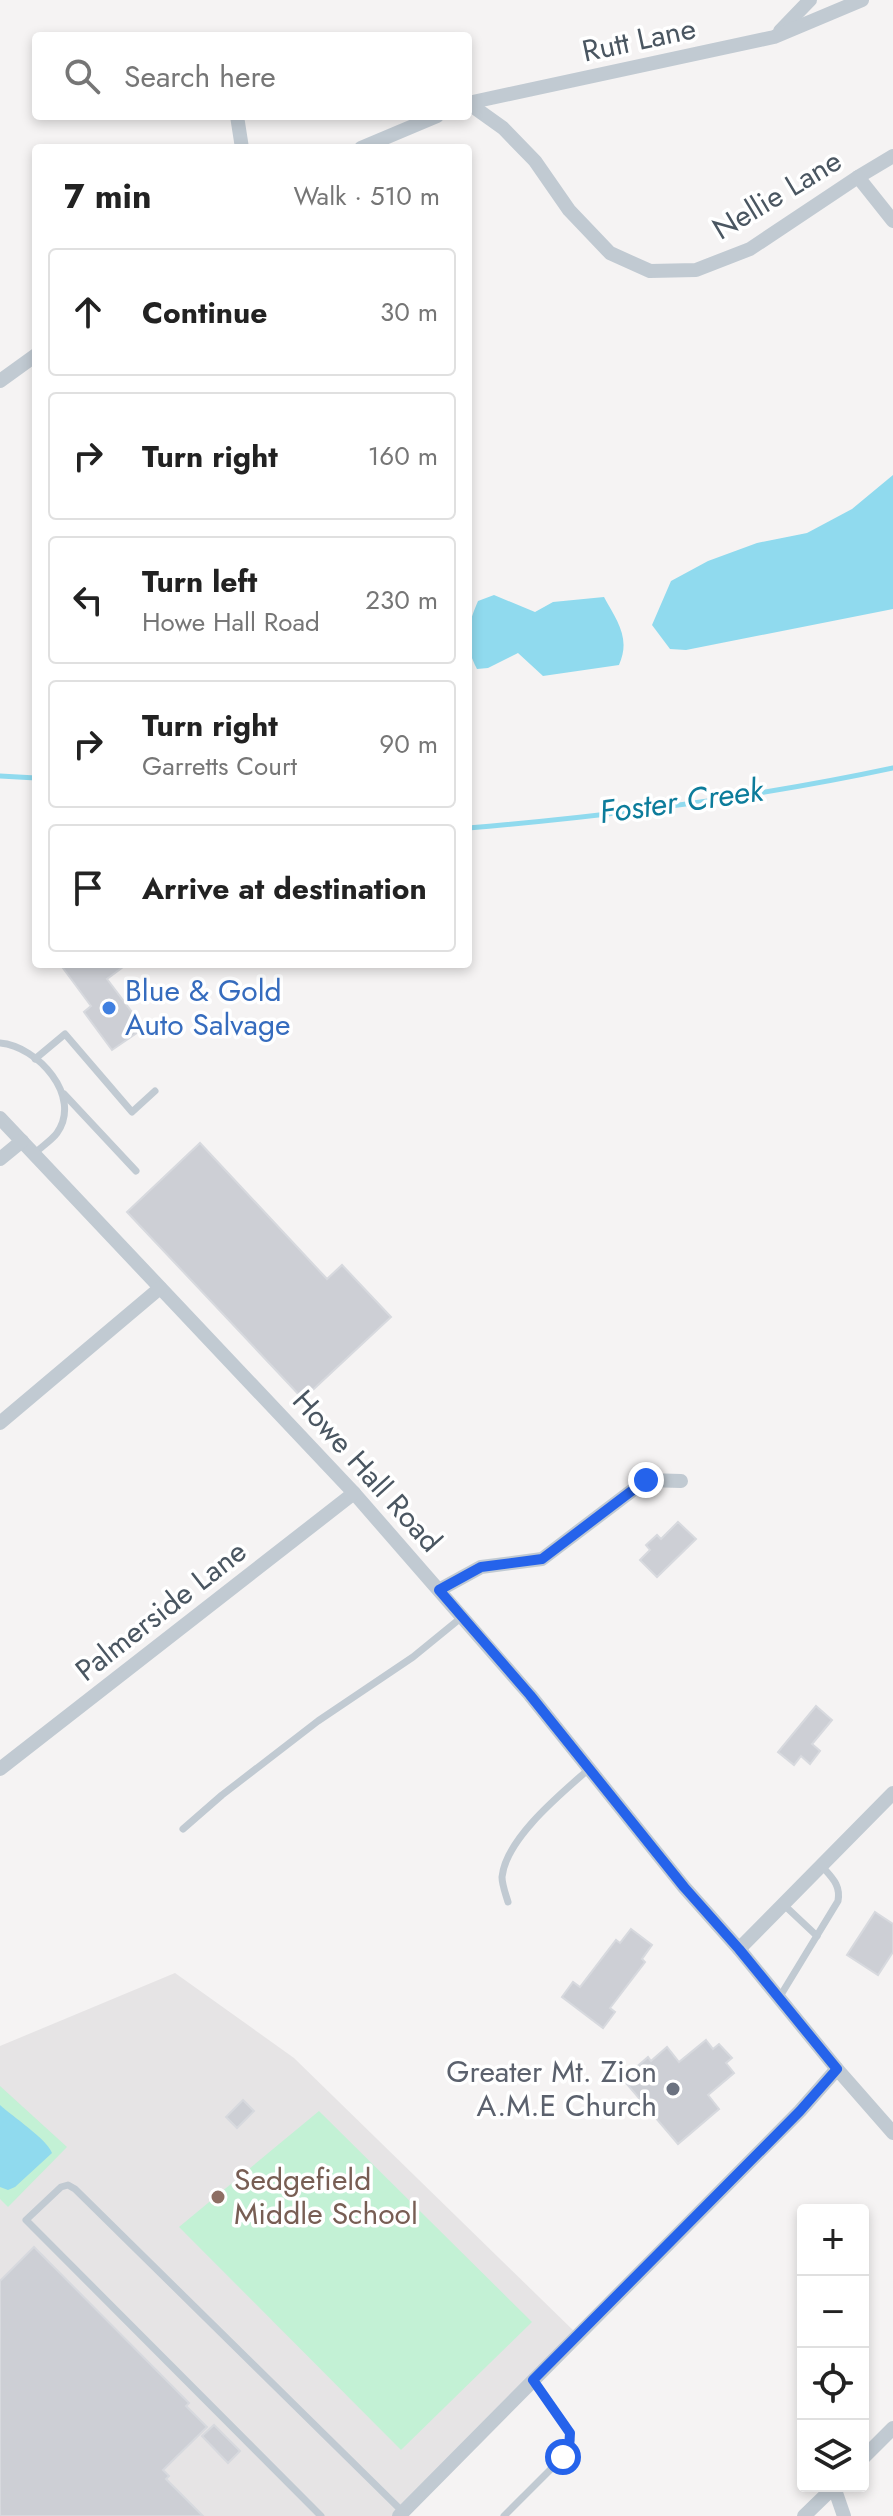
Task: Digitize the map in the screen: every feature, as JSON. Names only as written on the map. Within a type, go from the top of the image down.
[{"type":"street","points":[[774,37],[810,0]]},
{"type":"street","name":"Rutt Lane","points":[[472,102],[774,37],[862,0]]},
{"type":"street","name":"Nellie Lane","points":[[472,106],[503,128],[535,161],[569,210],[610,253],[650,271],[696,270],[750,249],[893,156]]},
{"type":"street","points":[[238,120],[241,144]]},
{"type":"street","points":[[370,144],[428,120]]},
{"type":"street","points":[[858,177],[893,221]]},
{"type":"street","points":[[0,381],[32,358]]},
{"type":"street","name":"Howe Hall Road","points":[[0,1118],[354,1493],[530,1695],[684,1887],[893,2133]]},
{"type":"street","points":[[0,1159],[22,1141]]},
{"type":"street","points":[[0,1423],[160,1288]]},
{"type":"street","points":[[439,1590],[481,1567],[542,1559],[646,1480],[681,1481]]},
{"type":"street","name":"Palmerside Lane","points":[[0,1769],[354,1493]]},
{"type":"street","points":[[739,1949],[893,1793]]},
{"type":"street","points":[[401,2514],[800,2111],[837,2069]]},
{"type":"street","points":[[869,2452],[893,2428]]},
{"type":"street","points":[[804,2516],[829,2492]]},
{"type":"street","points":[[837,2492],[844,2516]]},
{"type":"lane","points":[[35,1059],[65,1034],[132,1112],[155,1091]]},
{"type":"lane","points":[[0,1043],[23,1048],[35,1059],[136,1171]]},
{"type":"lane","points":[[34,1154],[58,1132],[64,1111],[64,1094]]},
{"type":"lane","points":[[183,1829],[234,1785],[318,1721],[413,1657],[462,1617]]},
{"type":"lane","points":[[508,1902],[502,1878],[511,1853],[537,1816],[589,1769]]},
{"type":"lane","points":[[779,1998],[838,1901],[840,1891],[837,1883],[821,1865]]},
{"type":"lane","points":[[783,1904],[817,1936]]},
{"type":"lane","points":[[321,2516],[26,2220],[61,2187],[68,2185],[75,2189],[401,2514]]},
{"type":"lane","points":[[504,2516],[563,2457],[571,2440],[565,2424],[533,2380]]},
{"type":"shaded area","name":"Sedgefield Middle School","points":[[175,1973],[294,2058],[578,2335],[399,2516],[0,2516],[0,2046]]},
{"type":"green space","points":[[0,2086],[67,2147],[8,2207],[0,2199]]},
{"type":"green space","points":[[319,2111],[532,2322],[401,2450],[179,2227]]},
{"type":"water","points":[[893,475],[893,609],[686,650],[670,649],[652,625],[671,581],[708,561],[757,543],[807,533],[852,509]]},
{"type":"water","points":[[494,595],[535,612],[553,602],[604,597],[623,638],[619,665],[543,676],[518,653],[488,668],[477,669],[472,656],[472,617],[478,601]]},
{"type":"water","points":[[0,2105],[37,2135],[52,2153],[8,2190],[0,2187]]},
{"type":"building","name":"Blue & Gold Auto Salvage","points":[[63,968],[122,968],[107,979],[144,1028],[112,1050],[84,1012],[91,1006]]},
{"type":"building","points":[[200,1143],[327,1279],[342,1265],[391,1317],[303,1399],[127,1212]]},
{"type":"building","points":[[678,1522],[696,1539],[657,1577],[640,1560],[650,1550],[646,1545],[657,1535],[661,1539]]},
{"type":"building","points":[[816,1706],[832,1720],[812,1744],[820,1751],[810,1764],[801,1756],[794,1765],[778,1752]]},
{"type":"building","points":[[875,1912],[893,1924],[893,1952],[878,1975],[847,1955]]},
{"type":"building","name":"Greater Mt. Zion A.M.E Church","points":[[631,1929],[652,1945],[642,1959],[645,1962],[610,2008],[615,2012],[603,2028],[562,1997],[573,1982],[580,1987],[616,1940],[620,1943]]},
{"type":"building","name":"Greater Mt. Zion A.M.E Church","points":[[706,2040],[713,2049],[719,2044],[732,2058],[726,2063],[734,2073],[708,2095],[719,2109],[678,2144],[626,2083],[637,2074],[633,2070],[648,2057],[651,2061],[667,2047],[679,2062]]},
{"type":"building","points":[[243,2100],[254,2111],[237,2128],[226,2117]]},
{"type":"building","points":[[34,2247],[189,2403],[186,2406],[207,2427],[163,2470],[169,2476],[166,2479],[203,2516],[0,2516],[0,2281]]},
{"type":"building","points":[[214,2425],[240,2451],[228,2463],[202,2436]]},
{"type":"waterway","name":"Foster Creek","points":[[472,828],[681,805],[893,768]]},
{"type":"waterway","name":"Foster Creek","points":[[0,776],[32,778]]},
{"type":"place","name":"Blue & Gold Auto Salvage","points":[[109,1008]]},
{"type":"place","name":"Greater Mt. Zion A.M.E Church","points":[[673,2089]]},
{"type":"place","name":"Sedgefield Middle School","points":[[218,2197]]},
{"type":"route","points":[[563,2457],[569,2449],[570,2433],[533,2380],[800,2111],[837,2069],[684,1887],[530,1695],[439,1590],[481,1567],[542,1559],[646,1480]]}]
